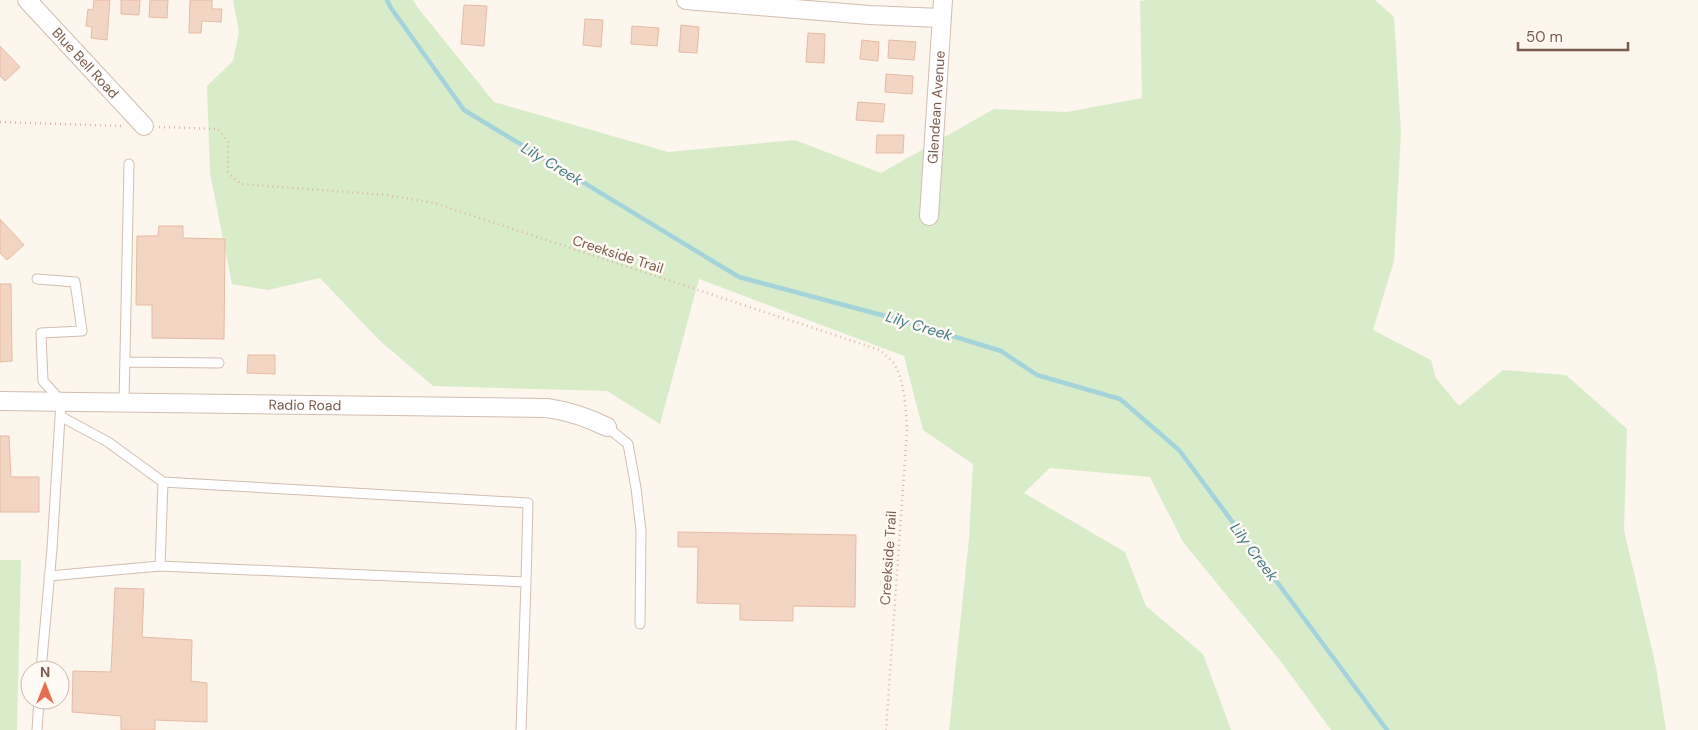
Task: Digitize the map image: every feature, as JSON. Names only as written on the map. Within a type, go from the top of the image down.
[{"type":"street","name":"Blue Bell Road","points":[[28,0],[144,126]]},
{"type":"street","points":[[686,0],[869,15],[941,18]]},
{"type":"street","name":"Glendean Avenue","points":[[929,216],[943,0]]},
{"type":"street","name":"Radio Road","points":[[0,400],[60,408],[124,402],[547,408],[568,411],[594,420],[607,427]]},
{"type":"lane","points":[[124,402],[129,164]]},
{"type":"lane","points":[[37,279],[75,282],[82,331],[41,332],[43,381],[60,408],[163,482],[528,503],[520,730]]},
{"type":"lane","points":[[125,362],[220,363]]},
{"type":"lane","points":[[42,660],[60,408]]},
{"type":"lane","points":[[607,427],[628,444],[636,488],[642,531],[640,624]]},
{"type":"lane","points":[[160,566],[163,482]]},
{"type":"lane","points":[[49,576],[160,566],[526,582]]},
{"type":"lane","points":[[37,730],[38,710]]},
{"type":"path","name":"Creekside Trail","points":[[0,122],[218,130],[228,142],[228,173],[241,184],[386,195],[434,203],[880,350],[893,362],[899,376],[906,409],[907,431],[886,730]]},
{"type":"green space","points":[[233,0],[413,0],[494,102],[668,152],[795,140],[881,173],[994,109],[1067,112],[1142,98],[1140,1],[1375,0],[1394,17],[1401,133],[1394,261],[1373,330],[1431,360],[1436,378],[1459,406],[1503,370],[1566,375],[1627,429],[1624,530],[1656,667],[1666,730],[1331,730],[1282,663],[1183,542],[1150,477],[1050,468],[1024,493],[1125,552],[1146,606],[1203,654],[1231,730],[949,730],[969,539],[973,464],[923,430],[904,356],[699,279],[660,424],[607,391],[433,386],[379,340],[320,278],[268,290],[232,284],[210,173],[207,86],[233,61],[239,32]]},
{"type":"green space","points":[[0,560],[21,560],[17,730],[0,730]]},
{"type":"building","points":[[94,0],[110,0],[107,40],[91,38],[92,27],[86,26],[88,9],[93,10]]},
{"type":"building","points":[[121,0],[140,0],[139,15],[121,14]]},
{"type":"building","points":[[150,0],[168,0],[167,18],[149,17]]},
{"type":"building","points":[[190,0],[212,0],[212,9],[222,9],[221,22],[202,21],[201,33],[189,33]]},
{"type":"building","points":[[464,5],[487,6],[484,46],[461,44]]},
{"type":"building","points":[[585,19],[603,20],[601,47],[583,45]]},
{"type":"building","points":[[681,25],[699,27],[697,53],[679,52]]},
{"type":"building","points":[[632,26],[659,28],[657,46],[631,44]]},
{"type":"building","points":[[808,33],[825,34],[824,63],[806,62]]},
{"type":"building","points":[[862,40],[879,42],[878,61],[860,59]]},
{"type":"building","points":[[889,40],[916,42],[914,60],[888,58]]},
{"type":"building","points":[[0,46],[20,67],[5,81],[0,76]]},
{"type":"building","points":[[886,74],[913,76],[912,94],[885,92]]},
{"type":"building","points":[[858,102],[885,104],[883,122],[856,120]]},
{"type":"building","points":[[877,135],[904,135],[903,153],[876,153]]},
{"type":"building","points":[[0,219],[24,245],[7,260],[0,253]]},
{"type":"building","points":[[159,226],[183,226],[183,238],[225,239],[224,339],[152,338],[152,305],[136,305],[137,236],[158,236]]},
{"type":"building","points":[[0,284],[11,284],[12,361],[0,362]]},
{"type":"building","points":[[248,355],[275,355],[275,374],[247,373]]},
{"type":"building","points":[[0,436],[9,436],[11,477],[39,477],[39,512],[0,512]]},
{"type":"building","points":[[678,532],[856,535],[855,607],[793,606],[793,621],[740,620],[740,604],[697,603],[698,547],[678,547]]},
{"type":"building","points":[[115,588],[144,589],[142,637],[192,640],[191,681],[207,683],[207,722],[155,720],[155,730],[121,730],[121,716],[72,712],[73,671],[111,672]]},
{"type":"waterway","name":"Lily Creek","points":[[387,0],[464,110],[739,277],[904,321],[1001,351],[1037,375],[1120,399],[1179,450],[1387,730]]}]
